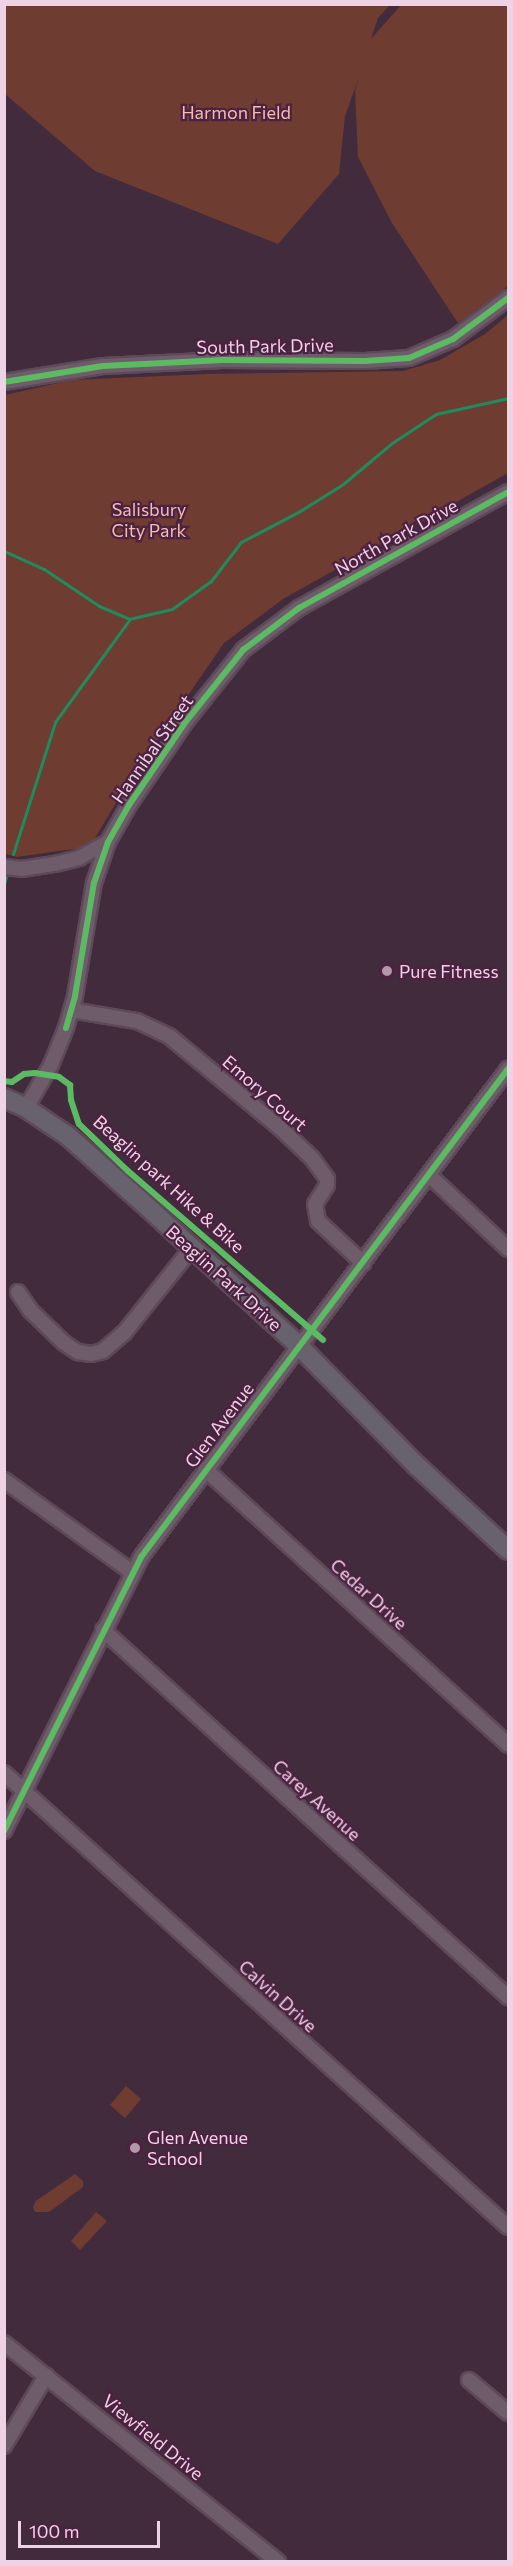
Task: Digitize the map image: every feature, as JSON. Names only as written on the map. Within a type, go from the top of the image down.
[{"type":"main road","name":"Beaglin Park Drive","points":[[4,1098],[26,1108],[68,1136],[299,1346],[416,1465],[508,1550]]},
{"type":"street","name":"South Park Drive","points":[[4,382],[104,366],[223,360],[365,361],[409,358],[453,339],[508,298]]},
{"type":"street","name":"North Park Drive","points":[[299,608],[508,492]]},
{"type":"street","name":"Hannibal Street","points":[[26,1108],[51,1065],[71,1010],[94,883],[108,842],[129,805],[184,724],[243,650],[299,608]]},
{"type":"street","points":[[4,867],[22,869],[55,864],[79,858],[108,842]]},
{"type":"street","name":"Emory Court","points":[[71,1010],[137,1021],[169,1036],[279,1127],[312,1158],[327,1179],[327,1185],[315,1204],[318,1221],[363,1263]]},
{"type":"street","name":"Glen Avenue","points":[[4,1831],[132,1572],[164,1523],[508,1069]]},
{"type":"street","points":[[429,1175],[508,1249]]},
{"type":"street","points":[[18,1292],[30,1310],[64,1343],[78,1352],[91,1354],[104,1351],[124,1333],[191,1249]]},
{"type":"street","name":"Cedar Drive","points":[[205,1469],[508,1745]]},
{"type":"street","points":[[4,1480],[132,1572]]},
{"type":"street","name":"Carey Avenue","points":[[103,1630],[508,1997]]},
{"type":"street","name":"Calvin Drive","points":[[4,1773],[508,2227]]},
{"type":"street","name":"Viewfield Drive","points":[[4,2343],[278,2562]]},
{"type":"street","points":[[4,2446],[46,2376]]},
{"type":"street","points":[[469,2380],[508,2413]]},
{"type":"green space","name":"Harmon Field","points":[[5,4],[390,5],[378,18],[371,39],[401,5],[508,5],[508,286],[458,323],[392,223],[358,157],[355,90],[359,77],[345,116],[339,174],[278,244],[95,171],[5,94]]},
{"type":"green space","name":"Salisbury City Park","points":[[508,315],[508,473],[283,599],[224,643],[129,781],[92,843],[76,849],[17,857],[5,854],[5,395],[71,380],[207,374],[403,371],[440,360],[485,334]]},
{"type":"green space","points":[[126,2086],[141,2099],[125,2118],[110,2105]]},
{"type":"green space","points":[[75,2174],[83,2181],[83,2187],[49,2212],[35,2212],[33,2207],[36,2201]]},
{"type":"green space","points":[[96,2212],[107,2221],[80,2250],[71,2241]]},
{"type":"waterway","points":[[4,551],[44,569],[99,606],[129,619],[172,609],[211,581],[241,542],[300,511],[343,484],[392,443],[436,414],[508,398]]},
{"type":"waterway","points":[[13,854],[55,722],[129,620]]},
{"type":"waterway","points":[[4,884],[6,877]]},
{"type":"cycle path","points":[[4,382],[103,366],[223,360],[365,361],[409,358],[453,339],[508,298]]},
{"type":"cycle path","points":[[66,1028],[75,996],[94,883],[108,842],[129,805],[184,724],[243,650],[299,608],[508,492]]},
{"type":"cycle path","points":[[4,1831],[141,1557],[508,1069]]},
{"type":"cycle path","name":"Beaglin park Hike & Bike","points":[[4,1081],[12,1082],[24,1074],[35,1073],[59,1077],[70,1085],[71,1100],[79,1124],[128,1171],[323,1340]]},
{"type":"place","name":"Pure Fitness","points":[[387,971]]},
{"type":"place","name":"Glen Avenue School","points":[[135,2148]]}]
